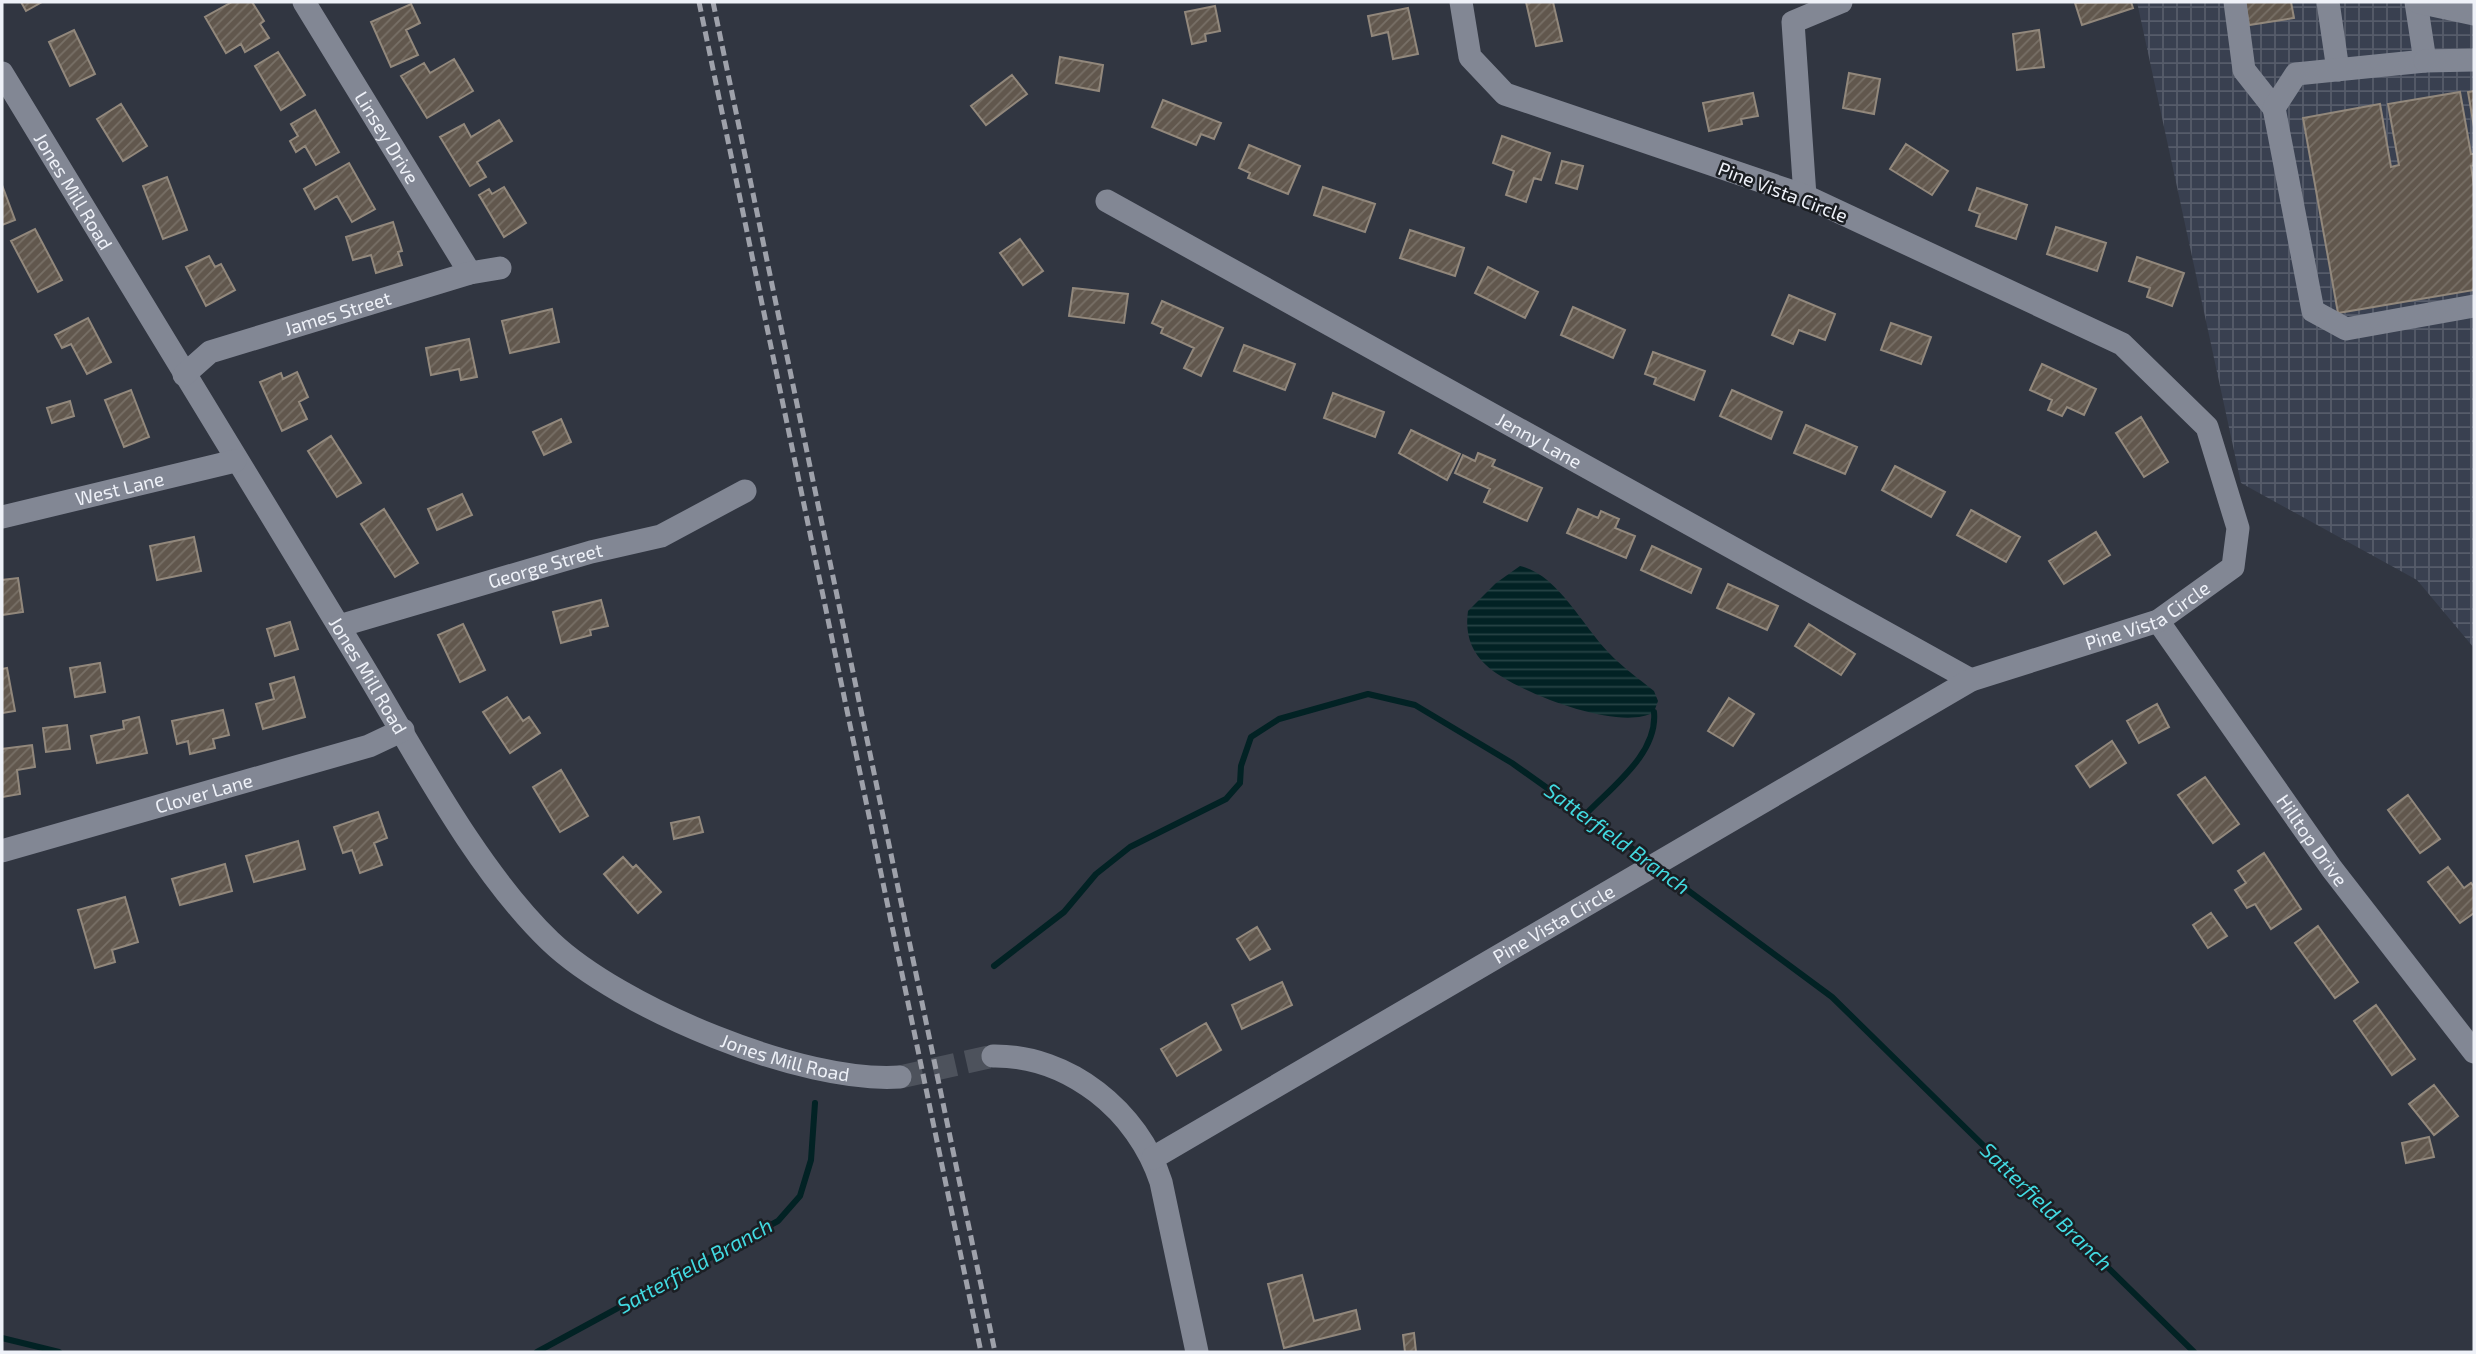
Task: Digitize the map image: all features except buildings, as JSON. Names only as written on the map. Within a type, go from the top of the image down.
[{"type":"street","name":"Linsey Drive","points":[[303,2],[470,274]]},
{"type":"street","name":"Pine Vista Circle","points":[[1153,1158],[1971,680],[2158,621],[2233,567],[2238,528],[2207,427],[2122,344],[1805,196],[1505,94],[1470,57],[1461,2]]},
{"type":"street","points":[[1805,196],[1793,22],[1841,2]]},
{"type":"street","points":[[2235,2],[2244,70],[2274,108],[2313,311],[2346,329],[2474,306]]},
{"type":"street","points":[[2328,2],[2338,70]]},
{"type":"street","points":[[2425,61],[2417,2],[2474,14]]},
{"type":"street","points":[[2274,108],[2296,74],[2425,61],[2474,60]]},
{"type":"street","name":"Jones Mill Road","points":[[2,73],[235,461],[474,848],[541,932],[591,975],[712,1036],[831,1073],[865,1078],[900,1077]]},
{"type":"street","name":"Jenny Lane","points":[[1107,201],[1971,680]]},
{"type":"street","name":"James Street","points":[[184,375],[210,352],[470,274],[500,268]]},
{"type":"street","name":"West Lane","points":[[2,517],[235,461]]},
{"type":"street","name":"George Street","points":[[339,626],[591,552],[661,536],[745,491]]},
{"type":"street","name":"Hilltop Drive","points":[[2158,621],[2333,869],[2474,1052]]},
{"type":"street","name":"Clover Lane","points":[[2,851],[369,746],[403,730]]},
{"type":"street","points":[[993,1056],[1027,1057],[1073,1076],[1117,1110],[1138,1134],[1153,1158],[1166,1199],[1197,1352]]},
{"type":"shaded area","points":[[2137,2],[2474,2],[2474,648],[2417,580],[2241,483]]},
{"type":"shaded area","points":[[1520,566],[1546,579],[1608,652],[1654,691],[1658,701],[1654,712],[1638,717],[1617,717],[1567,706],[1519,686],[1486,665],[1470,640],[1468,611],[1496,583]]},
{"type":"waterway","name":"Satterfield Branch","points":[[994,966],[1064,912],[1096,874],[1130,847],[1226,799],[1240,783],[1241,766],[1251,737],[1279,719],[1368,694],[1415,705],[1512,763],[1651,862]]},
{"type":"waterway","points":[[1586,814],[1632,768],[1641,755],[1649,741],[1654,712]]},
{"type":"waterway","name":"Satterfield Branch","points":[[1659,869],[1832,997],[2194,1352]]},
{"type":"waterway","name":"Satterfield Branch","points":[[537,1352],[778,1221],[800,1196],[811,1160],[815,1103]]},
{"type":"waterway","name":"Satterfield Branch","points":[[2,1338],[59,1352]]},
{"type":"tunnel","points":[[900,1077],[993,1056]]},
{"type":"railway","points":[[699,2],[981,1352]]},
{"type":"railway","points":[[713,2],[995,1352]]}]
